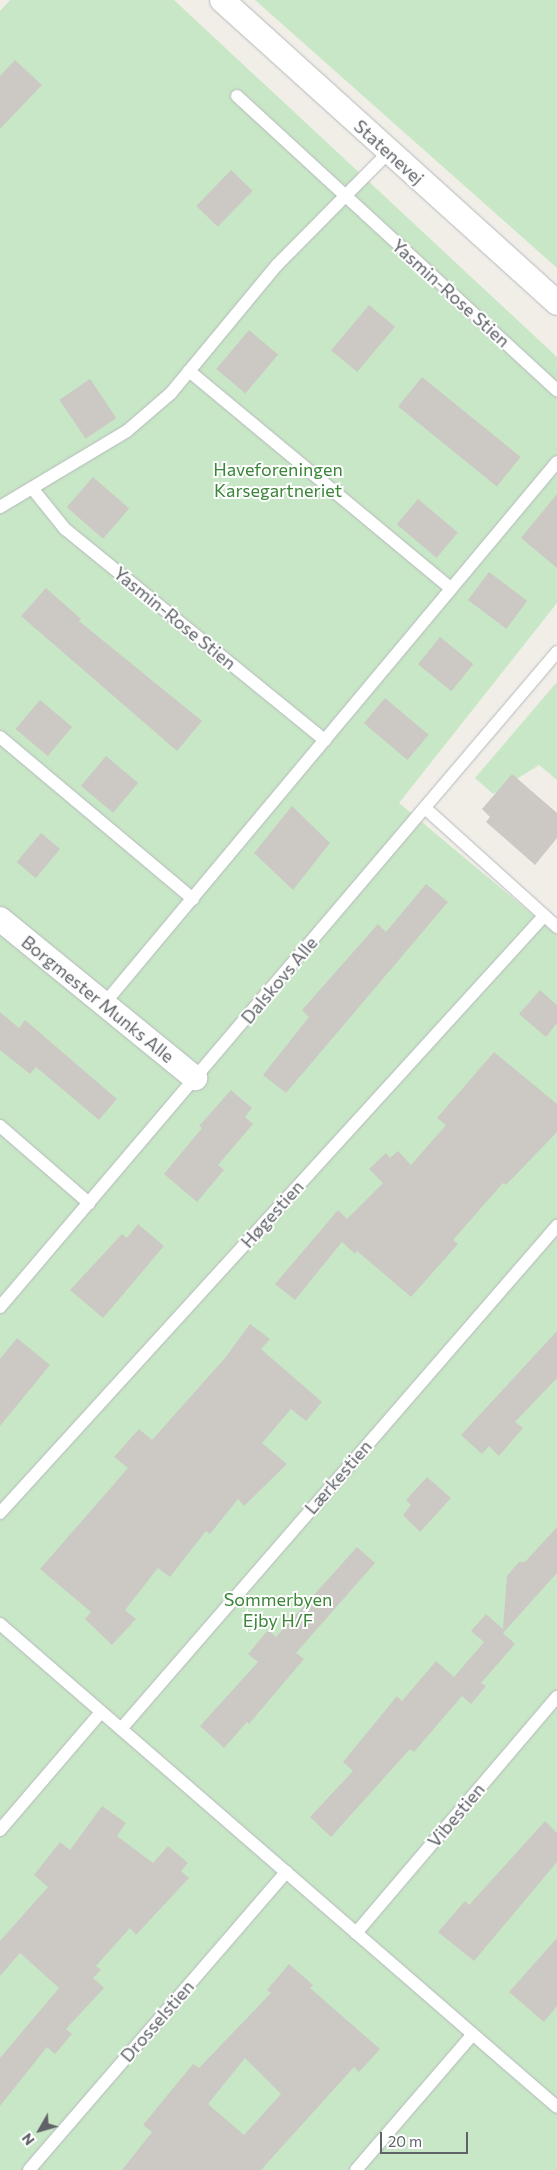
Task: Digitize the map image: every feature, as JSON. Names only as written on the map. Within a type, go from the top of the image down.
[{"type":"street","name":"Statenevej","points":[[222,0],[557,303]]},
{"type":"street","name":"Borgmester Munks Alle","points":[[0,919],[195,1078]]},
{"type":"lane","name":"Yasmin-Rose Stien","points":[[238,96],[557,390]]},
{"type":"lane","points":[[0,507],[127,431],[170,393],[277,265],[388,152]]},
{"type":"lane","points":[[189,371],[450,588]]},
{"type":"lane","points":[[104,1004],[557,462]]},
{"type":"lane","name":"Yasmin-Rose Stien","points":[[32,488],[65,529],[325,740]]},
{"type":"lane","name":"Dalskovs Alle","points":[[0,1307],[557,652]]},
{"type":"lane","points":[[0,736],[193,899]]},
{"type":"lane","points":[[425,808],[557,927]]},
{"type":"lane","name":"Høgestien","points":[[0,1513],[544,916]]},
{"type":"lane","points":[[0,1126],[89,1203]]},
{"type":"lane","name":"Lærkestien","points":[[121,1729],[557,1226]]},
{"type":"lane","points":[[0,1624],[555,2103]]},
{"type":"lane","name":"Vibestien","points":[[356,1933],[557,1697]]},
{"type":"lane","points":[[0,1830],[101,1712]]},
{"type":"lane","name":"Drosselstien","points":[[29,2170],[286,1872]]},
{"type":"lane","points":[[356,2170],[473,2034]]},
{"type":"green space","name":"Sommerbyen Ejby H/F","points":[[10,0],[174,0],[557,357],[557,603],[399,803],[557,935],[557,2170],[0,2170],[0,11]]},
{"type":"green space","points":[[255,0],[557,0],[557,268]]},
{"type":"green space","points":[[557,682],[557,780],[539,765],[493,794],[475,778]]},
{"type":"building","points":[[15,60],[42,85],[0,129],[0,76]]},
{"type":"building","points":[[231,170],[253,191],[218,227],[196,206]]},
{"type":"building","points":[[369,305],[395,327],[357,372],[331,350]]},
{"type":"building","points":[[249,330],[278,354],[245,393],[216,369]]},
{"type":"building","points":[[422,377],[521,457],[497,486],[398,407]]},
{"type":"building","points":[[90,379],[116,418],[86,439],[59,400]]},
{"type":"building","points":[[93,477],[129,508],[103,539],[67,507]]},
{"type":"building","points":[[557,494],[557,568],[521,538]]},
{"type":"building","points":[[418,499],[458,532],[437,558],[397,524]]},
{"type":"building","points":[[489,572],[527,601],[506,629],[468,600]]},
{"type":"building","points":[[46,588],[81,619],[79,621],[202,721],[177,751],[21,616]]},
{"type":"building","points":[[440,637],[473,664],[451,691],[418,664]]},
{"type":"building","points":[[385,698],[429,735],[407,760],[364,723]]},
{"type":"building","points":[[40,700],[72,727],[48,756],[16,729]]},
{"type":"building","points":[[106,756],[138,783],[113,813],[81,786]]},
{"type":"building","points":[[512,774],[557,813],[557,838],[535,865],[486,822],[490,817],[482,809]]},
{"type":"building","points":[[292,806],[330,843],[293,890],[254,853]]},
{"type":"building","points":[[41,833],[60,849],[36,878],[17,862]]},
{"type":"building","points":[[426,884],[448,902],[286,1093],[263,1075],[309,1017],[302,1010],[378,924],[386,932]]},
{"type":"building","points":[[540,990],[557,1005],[557,1023],[546,1037],[519,1014]]},
{"type":"building","points":[[0,1012],[19,1028],[25,1020],[117,1099],[99,1120],[36,1067],[30,1074],[0,1050]]},
{"type":"building","points":[[494,1052],[557,1104],[557,1132],[506,1185],[503,1183],[453,1240],[458,1244],[411,1297],[357,1251],[355,1254],[342,1242],[295,1300],[275,1284],[338,1210],[347,1219],[383,1183],[369,1169],[386,1153],[390,1158],[398,1151],[411,1165],[446,1125],[437,1118]]},
{"type":"building","points":[[231,1090],[252,1108],[245,1117],[253,1124],[218,1165],[224,1170],[197,1202],[164,1174],[202,1128],[199,1126]]},
{"type":"building","points":[[138,1224],[164,1246],[103,1318],[70,1290],[122,1234],[127,1238]]},
{"type":"building","points":[[250,1324],[270,1339],[261,1349],[322,1402],[306,1421],[291,1409],[262,1443],[287,1464],[244,1506],[238,1499],[210,1534],[206,1531],[170,1577],[158,1568],[125,1610],[136,1619],[112,1645],[85,1619],[91,1612],[40,1569],[128,1468],[114,1457],[139,1429],[152,1440],[225,1358]]},
{"type":"building","points":[[557,1331],[557,1378],[515,1422],[523,1428],[499,1456],[489,1446],[482,1454],[461,1435]]},
{"type":"building","points":[[17,1338],[50,1365],[0,1426],[0,1359]]},
{"type":"building","points":[[427,1477],[451,1498],[420,1532],[403,1515],[411,1505],[406,1500]]},
{"type":"building","points":[[557,1527],[557,1573],[503,1633],[515,1644],[481,1683],[486,1686],[471,1704],[462,1696],[414,1752],[410,1749],[331,1837],[310,1817],[353,1771],[343,1762],[397,1696],[402,1701],[436,1661],[454,1677],[484,1642],[471,1631],[486,1614],[503,1629],[507,1576],[519,1562],[525,1562]]},
{"type":"building","points":[[357,1547],[375,1563],[296,1653],[304,1659],[249,1724],[247,1722],[224,1748],[200,1726],[258,1662],[248,1654],[268,1630],[276,1637]]},
{"type":"building","points":[[102,1806],[126,1823],[117,1836],[153,1863],[168,1846],[188,1863],[181,1871],[189,1878],[136,1935],[130,1928],[96,1966],[101,1970],[93,1978],[104,1988],[66,2029],[72,2034],[55,2054],[47,2047],[0,2106],[0,2058],[59,1988],[20,1953],[0,1976],[0,1941],[48,1887],[34,1875],[60,1842],[70,1850]]},
{"type":"building","points":[[545,1821],[557,1833],[557,1862],[474,1961],[438,1932],[465,1901],[469,1905]]},
{"type":"building","points":[[557,1938],[557,2006],[544,2022],[509,1992]]},
{"type":"building","points":[[289,1964],[313,1985],[310,1988],[380,2049],[359,2072],[354,2067],[261,2170],[122,2170],[152,2132],[143,2125],[193,2064],[199,2068],[271,1993],[267,1990]],"holes":[[[245,2058],[281,2094],[244,2135],[208,2104]]]},
{"type":"park label","name":"Haveforeningen Karsegartneriet","points":[[278,480]]}]
